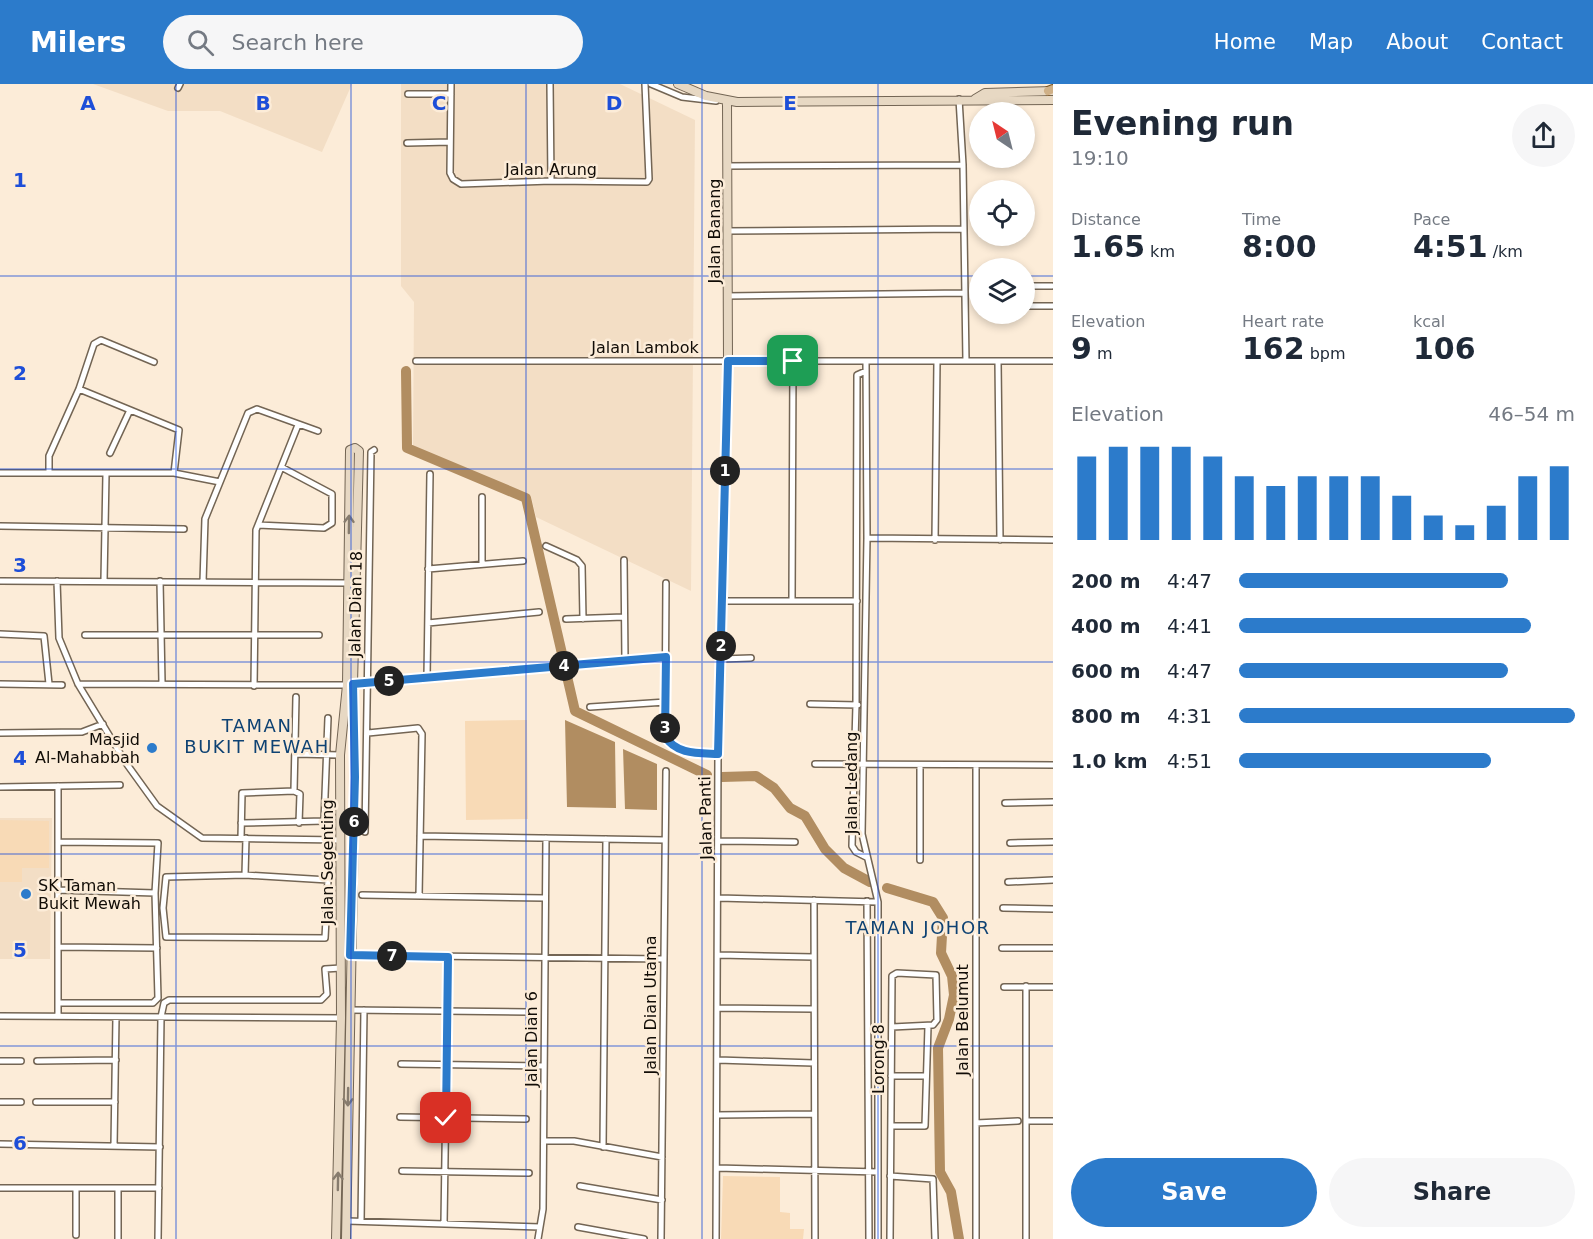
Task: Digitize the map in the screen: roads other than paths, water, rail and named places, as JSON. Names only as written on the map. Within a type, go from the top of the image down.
[{"type":"street","name":"Jalan Arung","points":[[451,84],[450,173],[453,179],[461,184],[551,181],[647,182],[649,178],[645,84]]},
{"type":"street","points":[[550,84],[551,181]]},
{"type":"street","points":[[651,84],[682,97],[727,101],[1053,100]]},
{"type":"street","points":[[678,84],[706,96],[727,101]]},
{"type":"street","points":[[975,99],[985,93],[1052,90]]},
{"type":"street","points":[[408,94],[451,94]]},
{"type":"street","points":[[959,99],[963,165],[962,229],[966,361]]},
{"type":"street","name":"Jalan Banang","points":[[727,101],[728,361]]},
{"type":"street","points":[[407,142],[450,142]]},
{"type":"street","points":[[727,166],[963,165]]},
{"type":"street","points":[[727,231],[962,229]]},
{"type":"street","points":[[1035,286],[1052,286]]},
{"type":"street","points":[[728,296],[965,293]]},
{"type":"street","points":[[1035,306],[1053,306]]},
{"type":"street","points":[[49,473],[50,456],[79,389],[96,342],[101,340],[154,362]]},
{"type":"street","name":"Jalan Lambok","points":[[416,361],[1053,361]]},
{"type":"street","name":"Jalan Panti","points":[[716,1239],[720,841],[718,754],[728,361]]},
{"type":"street","points":[[792,600],[793,361]]},
{"type":"street","name":"Jalan Ledang","points":[[866,361],[867,538],[862,834],[866,857],[874,877],[878,902],[878,1239]]},
{"type":"street","points":[[935,540],[937,361]]},
{"type":"street","points":[[998,361],[1000,540]]},
{"type":"street","points":[[866,371],[857,375],[856,705],[852,846],[856,852],[866,857]]},
{"type":"street","points":[[79,389],[179,430],[174,473]]},
{"type":"street","points":[[203,582],[203,528],[251,410],[257,409],[318,431]]},
{"type":"street","points":[[110,453],[130,410]]},
{"type":"street","points":[[254,686],[258,525],[283,468],[298,425]]},
{"type":"street","name":"Jalan Segenting","points":[[336,1239],[341,1018],[339,840],[342,776],[340,755],[350,684],[357,583],[359,451],[355,448],[350,450],[348,583],[350,684],[355,773],[346,1239]]},
{"type":"street","name":"Jalan Dian 18","points":[[365,832],[371,452],[374,450]]},
{"type":"street","points":[[258,525],[324,528],[332,523],[332,494],[283,468]]},
{"type":"street","points":[[0,473],[174,473],[220,482]]},
{"type":"street","points":[[104,581],[106,474]]},
{"type":"street","points":[[427,677],[430,474]]},
{"type":"street","points":[[482,497],[482,564]]},
{"type":"street","points":[[0,526],[183,529]]},
{"type":"street","points":[[867,538],[1053,540]]},
{"type":"street","points":[[546,546],[577,560],[582,566],[583,618]]},
{"type":"street","points":[[624,560],[625,660]]},
{"type":"street","points":[[428,569],[523,561]]},
{"type":"street","points":[[0,581],[357,583]]},
{"type":"street","points":[[57,581],[59,638],[78,684],[126,762],[157,806],[201,838],[339,840]]},
{"type":"street","points":[[160,581],[162,683]]},
{"type":"street","points":[[666,583],[665,736],[668,741],[688,753],[718,754]]},
{"type":"street","points":[[721,601],[865,602]]},
{"type":"street","points":[[428,623],[539,612]]},
{"type":"street","points":[[566,619],[624,617]]},
{"type":"street","points":[[0,634],[44,636],[49,684]]},
{"type":"street","points":[[85,635],[320,635]]},
{"type":"street","points":[[78,684],[162,683],[254,686],[350,684],[666,657]]},
{"type":"street","points":[[721,659],[751,658]]},
{"type":"street","points":[[0,684],[62,685]]},
{"type":"street","points":[[294,791],[296,697]]},
{"type":"street","points":[[590,707],[666,702]]},
{"type":"street","points":[[810,704],[865,705]]},
{"type":"street","points":[[241,823],[322,823],[326,819],[328,718]]},
{"type":"street","points":[[0,733],[82,732],[103,724]]},
{"type":"street","points":[[368,733],[418,728],[421,731],[419,896]]},
{"type":"street","points":[[296,754],[340,755]]},
{"type":"street","points":[[815,764],[1053,765]]},
{"type":"street","name":"Jalan Belumut","points":[[976,765],[976,1239]]},
{"type":"street","points":[[920,766],[920,860]]},
{"type":"street","name":"Jalan Dian Utama","points":[[662,1239],[666,771]]},
{"type":"street","points":[[342,776],[348,782],[352,780],[355,773]]},
{"type":"street","points":[[0,787],[120,785]]},
{"type":"street","points":[[58,786],[58,1016]]},
{"type":"street","points":[[245,875],[241,823],[242,793],[294,791],[300,794],[299,823]]},
{"type":"street","points":[[1005,803],[1053,802]]},
{"type":"street","points":[[340,811],[348,803],[354,812]]},
{"type":"street","points":[[420,836],[665,840]]},
{"type":"street","name":"Jalan Dian 6","points":[[538,1239],[543,1209],[546,838]]},
{"type":"street","points":[[603,1147],[606,839]]},
{"type":"street","points":[[720,841],[795,842]]},
{"type":"street","points":[[58,842],[158,843],[155,893],[159,998],[156,1001],[58,1003]]},
{"type":"street","points":[[1010,843],[1053,842]]},
{"type":"street","points":[[245,875],[327,879],[329,882],[325,938],[168,939],[165,935],[166,877],[245,875]]},
{"type":"street","points":[[1008,882],[1053,880]]},
{"type":"street","points":[[58,890],[155,893]]},
{"type":"street","points":[[362,895],[546,898]]},
{"type":"street","points":[[719,898],[878,902]]},
{"type":"street","points":[[814,900],[815,1239]]},
{"type":"street","points":[[867,901],[869,1239]]},
{"type":"street","points":[[1003,908],[1053,909]]},
{"type":"street","points":[[58,947],[157,948]]},
{"type":"street","points":[[1002,948],[1053,948]]},
{"type":"street","points":[[350,955],[663,959]]},
{"type":"street","points":[[719,955],[814,957]]},
{"type":"street","points":[[444,1224],[448,957]]},
{"type":"street","points":[[158,1239],[164,1003],[169,1000],[321,1000],[327,994],[325,969],[341,968]]},
{"type":"street","name":"Lorong 8","points":[[890,1239],[892,976],[897,973],[937,976],[937,1020],[930,1025]]},
{"type":"street","points":[[1026,986],[1028,1121],[1026,1239]]},
{"type":"street","points":[[1004,987],[1053,987]]},
{"type":"street","points":[[718,1008],[814,1009]]},
{"type":"street","points":[[349,1010],[528,1012]]},
{"type":"street","points":[[361,1221],[364,1010]]},
{"type":"street","points":[[0,1016],[341,1018]]},
{"type":"street","points":[[114,1146],[116,1017]]},
{"type":"street","points":[[891,1126],[925,1126],[930,1025],[892,1027]]},
{"type":"street","points":[[868,1037],[878,1037]]},
{"type":"street","points":[[37,1061],[116,1060]]},
{"type":"street","points":[[718,1060],[814,1063]]},
{"type":"street","points":[[0,1061],[21,1061]]},
{"type":"street","points":[[401,1064],[544,1066]]},
{"type":"street","points":[[891,1076],[926,1076]]},
{"type":"street","points":[[0,1102],[21,1102]]},
{"type":"street","points":[[36,1102],[115,1102]]},
{"type":"street","points":[[717,1114],[814,1114]]},
{"type":"street","points":[[400,1117],[526,1119]]},
{"type":"street","points":[[976,1122],[1018,1121]]},
{"type":"street","points":[[1028,1121],[1053,1121]]},
{"type":"street","points":[[544,1141],[574,1142],[662,1157]]},
{"type":"street","points":[[0,1144],[160,1147]]},
{"type":"street","points":[[717,1168],[878,1172]]},
{"type":"street","points":[[402,1171],[529,1173]]},
{"type":"street","points":[[890,1176],[933,1179],[935,1239]]},
{"type":"street","points":[[580,1186],[662,1200]]},
{"type":"street","points":[[0,1188],[159,1188]]},
{"type":"street","points":[[76,1188],[76,1235]]},
{"type":"street","points":[[118,1188],[118,1239]]},
{"type":"street","points":[[336,1239],[347,1221],[540,1227]]},
{"type":"street","points":[[578,1227],[644,1239]]},
{"type":"waterway","points":[[406,371],[407,448],[526,498],[563,658]]},
{"type":"waterway","points":[[566,672],[575,711],[707,775]]},
{"type":"waterway","points":[[722,777],[756,776],[774,788],[790,808],[805,816],[825,849],[844,868],[870,882]]},
{"type":"waterway","points":[[887,888],[933,902],[943,918],[941,953],[952,976],[954,995],[949,1019],[938,1048],[940,1172],[951,1192],[959,1239]]},
{"type":"place","name":"Masjid Al-Mahabbah","points":[[152,748]]},
{"type":"place","name":"SK Taman Bukit Mewah","points":[[26,894]]},
{"type":"district","name":"TAMAN BUKIT MEWAH","points":[[257,736]]},
{"type":"district","name":"TAMAN JOHOR","points":[[918,928]]}]
